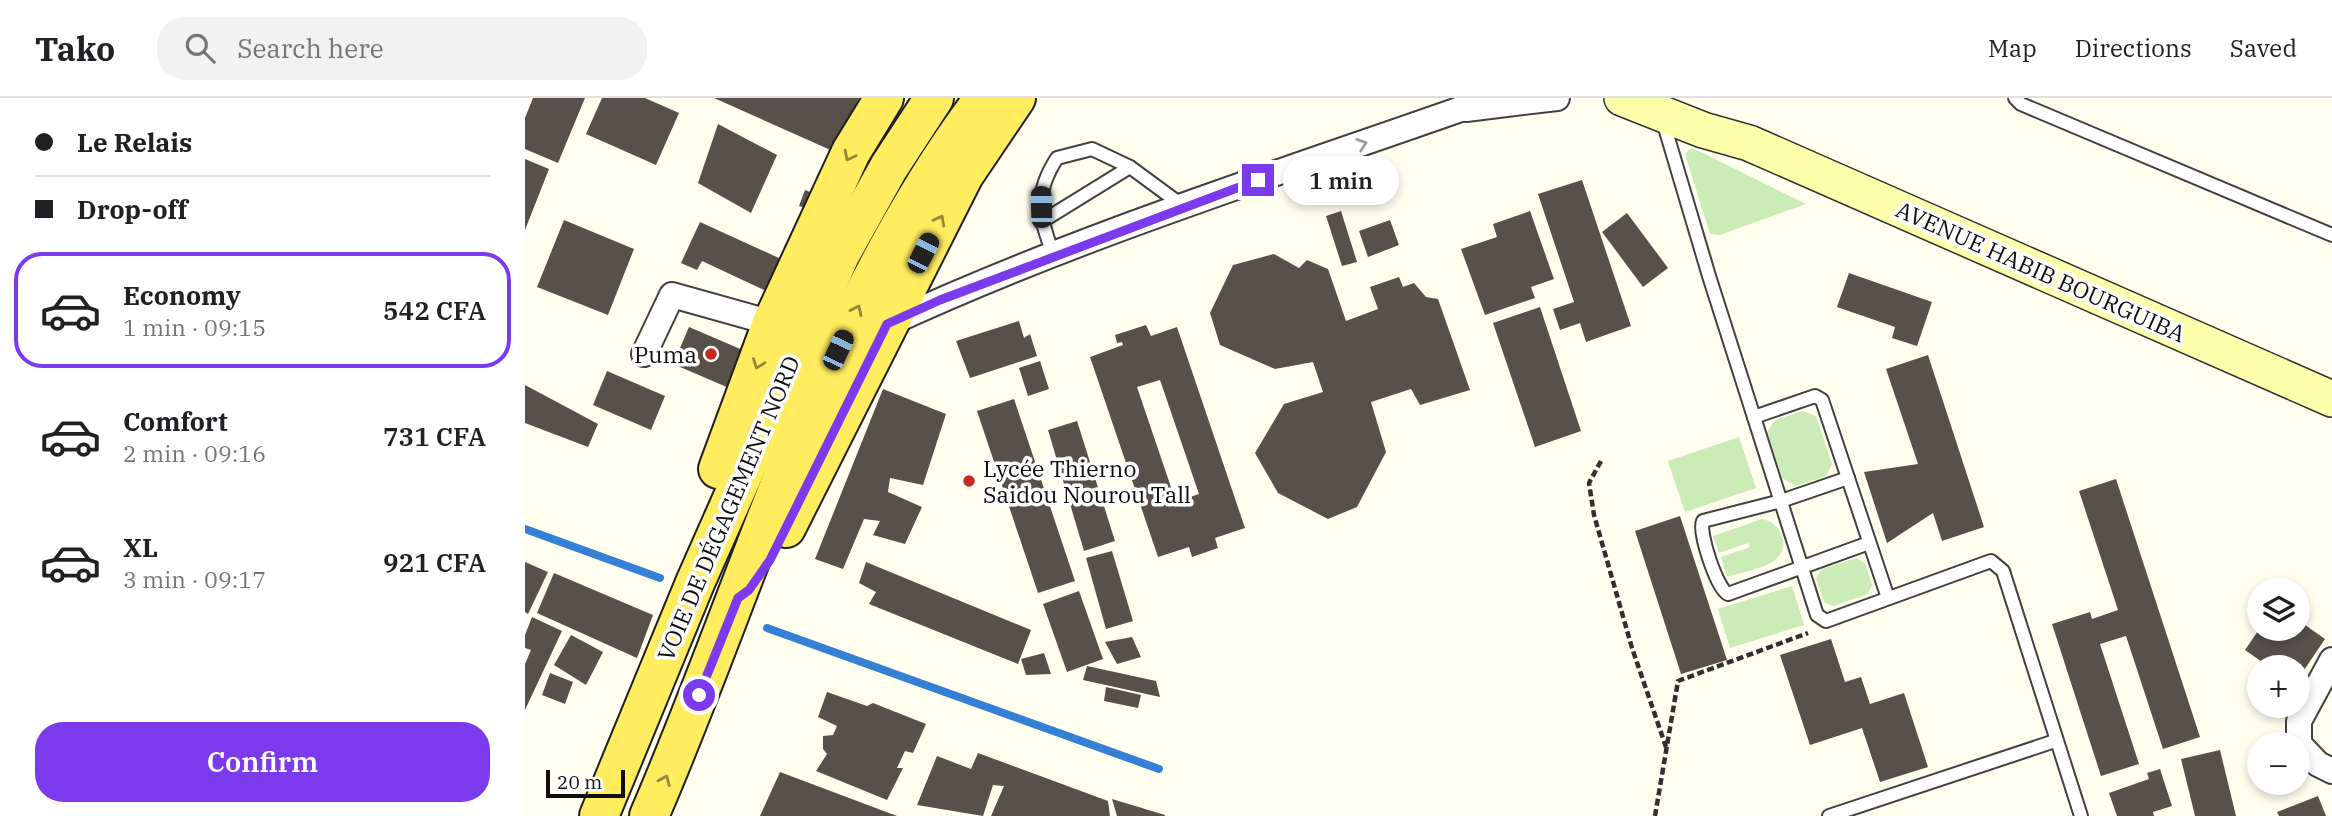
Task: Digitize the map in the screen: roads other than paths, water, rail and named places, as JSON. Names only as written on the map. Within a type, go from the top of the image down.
[{"type":"main road","points":[[695,583],[688,561],[698,526],[772,323],[851,152],[884,98]]},
{"type":"main road","name":"VOIE DE DÉGAGEMENT NORD","points":[[649,816],[738,598],[780,435],[840,255],[889,167],[934,98]]},
{"type":"main road","name":"VOIE DE DÉGAGEMENT NORD","points":[[599,816],[695,583],[859,305],[905,219],[962,127],[984,98]]},
{"type":"main road","points":[[738,598],[749,590],[770,560],[964,175],[1016,98]]},
{"type":"main road","points":[[1622,98],[1749,143]]},
{"type":"main road","points":[[1692,98],[1749,143]]},
{"type":"main road","name":"AVENUE HABIB BOURGUIBA","points":[[1749,143],[2332,399]]},
{"type":"street","points":[[887,324],[1183,206],[1458,110],[1482,98]]},
{"type":"street","points":[[1458,110],[1557,98]]},
{"type":"street","points":[[645,354],[672,295],[772,323]]},
{"type":"street","points":[[2332,660],[2299,721],[2299,744],[2318,764],[2332,771]]},
{"type":"lane","points":[[2015,98],[2021,104],[2332,235]]},
{"type":"lane","points":[[1661,114],[1754,417],[1820,620],[1826,621],[1991,561],[1997,564],[2003,571],[2081,816]]},
{"type":"lane","points":[[1054,256],[1041,222],[1043,179],[1056,158],[1092,149],[1130,167],[1183,206]]},
{"type":"lane","points":[[1041,222],[1090,195],[1130,167]]},
{"type":"lane","points":[[1754,417],[1819,396],[1888,598]]},
{"type":"lane","points":[[1848,478],[1781,501],[1703,521],[1701,532],[1720,588],[1728,594],[1802,565],[1869,543]]},
{"type":"lane","points":[[1829,816],[2056,741]]},
{"type":"waterway","points":[[525,529],[660,578]]},
{"type":"waterway","points":[[767,628],[1159,769]]},
{"type":"place","name":"Puma","points":[[711,354]]},
{"type":"place","name":"Lycée Thierno Saidou Nourou Tall","points":[[969,481]]}]
